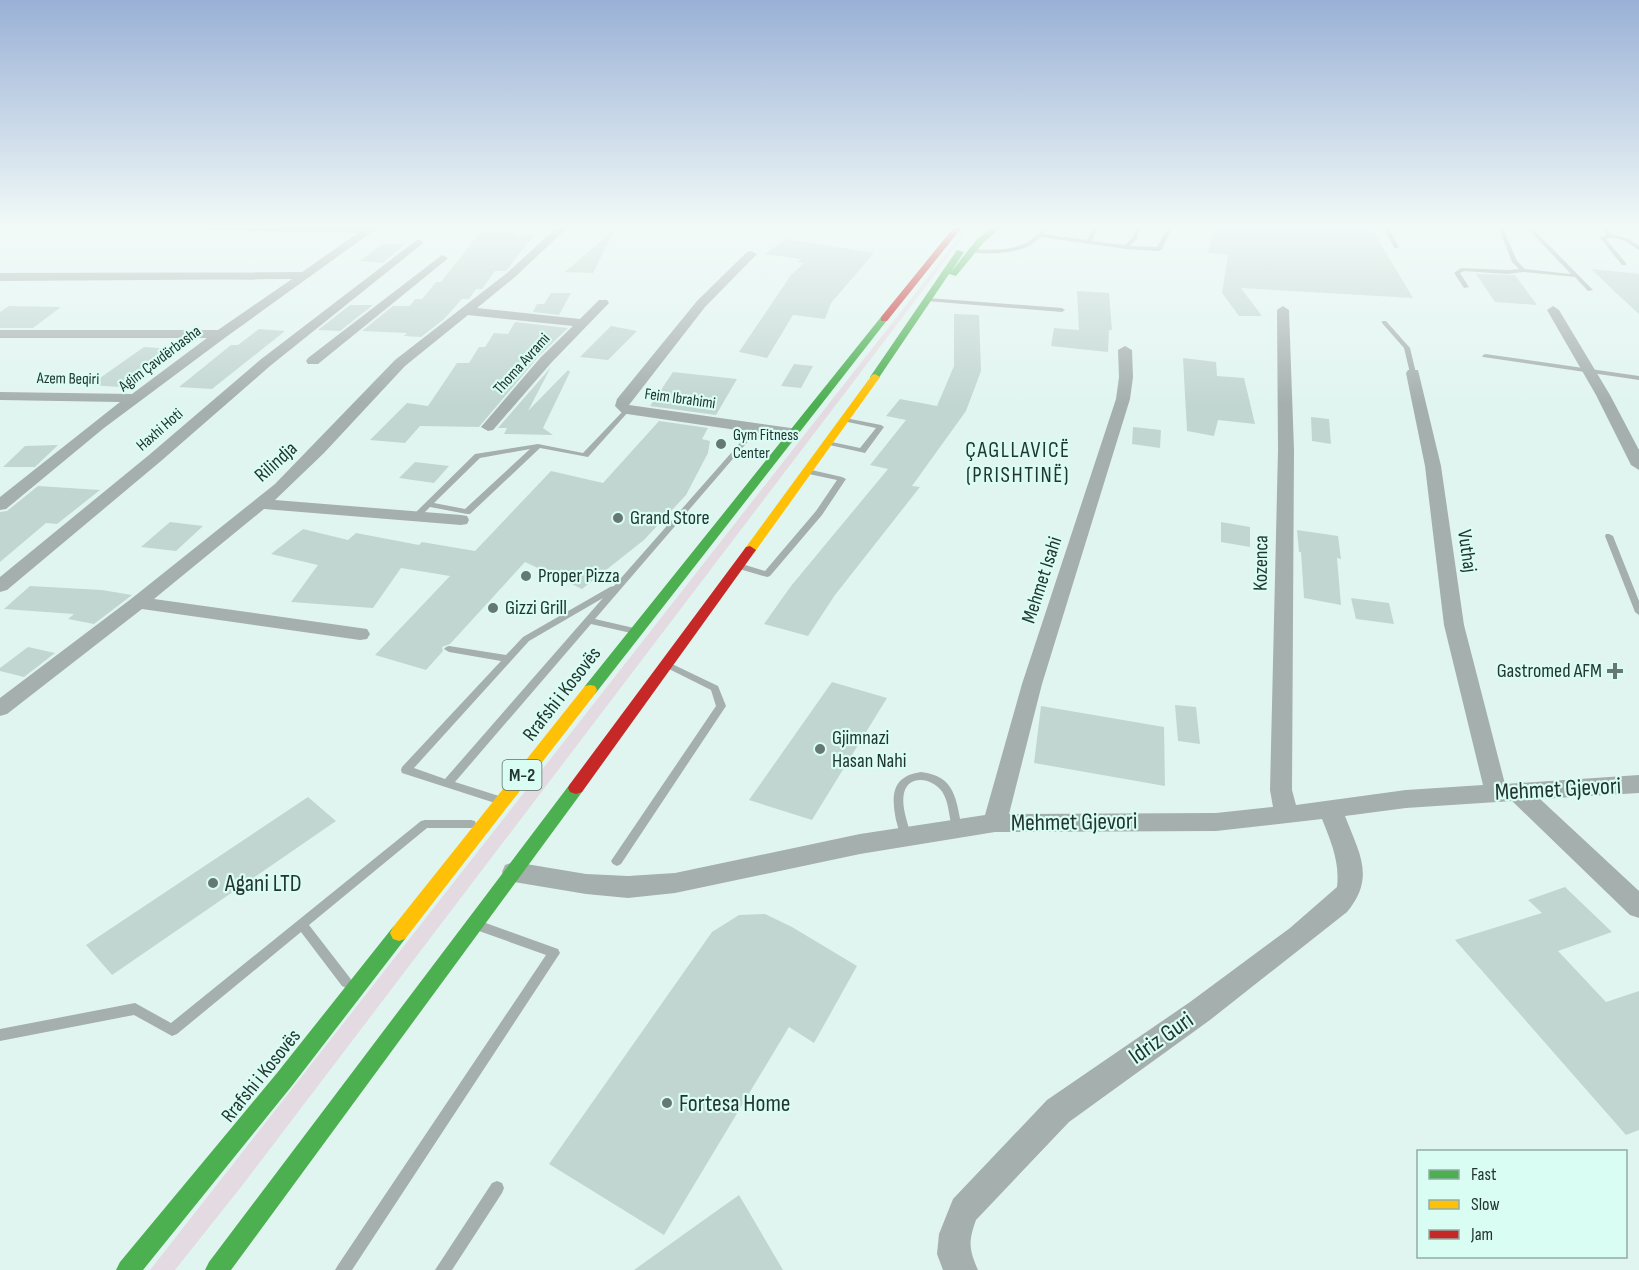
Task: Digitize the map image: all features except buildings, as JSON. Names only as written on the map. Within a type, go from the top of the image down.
[{"type":"highway","name":"Rrafshi i Kosovës","points":[[128,1270],[353,991],[909,285]]},
{"type":"highway","name":"M-2","points":[[217,1270],[514,872],[807,471],[938,287]]},
{"type":"street","name":"Agim Çavdërbasha","points":[[0,505],[21,485],[221,334],[292,285]]},
{"type":"street","name":"Haxhi Hoti","points":[[0,586],[155,458],[265,363],[364,285]]},
{"type":"street","points":[[313,361],[407,285]]},
{"type":"street","name":"Rilindja","points":[[0,709],[138,603],[260,504],[320,450],[400,363],[498,285]]},
{"type":"street","name":"Feim Ibrahimi","points":[[719,285],[669,342],[622,402],[622,406],[627,410],[791,433]]},
{"type":"street","points":[[345,301],[383,304]]},
{"type":"street","name":"Thoma Avrami","points":[[488,427],[546,360],[603,303]]},
{"type":"street","name":"Thoma Avrami","points":[[467,310],[582,323]]},
{"type":"street","name":"Kozenca","points":[[1282,310],[1286,450],[1281,790],[1286,815]]},
{"type":"street","points":[[1552,310],[1590,372],[1639,465]]},
{"type":"street","points":[[0,334],[221,334]]},
{"type":"street","name":"Mehmet Isahi","points":[[995,823],[1035,674],[1123,399],[1126,377],[1125,350]]},
{"type":"street","name":"Vuthaj","points":[[1413,373],[1433,466],[1454,625],[1474,711],[1507,792]]},
{"type":"street","name":"Azem Beqiri","points":[[0,396],[136,398]]},
{"type":"street","points":[[0,486],[21,485]]},
{"type":"street","points":[[260,504],[461,520]]},
{"type":"street","points":[[138,603],[360,634]]},
{"type":"street","name":"Mehmet Gjevori","points":[[514,872],[586,884],[628,886],[675,883],[905,836],[995,823],[1216,822],[1286,815],[1406,798],[1639,784]]},
{"type":"street","points":[[1507,792],[1639,908]]},
{"type":"street","name":"Idriz Guri","points":[[961,1270],[953,1254],[955,1234],[964,1210],[1058,1111],[1200,1011],[1299,936],[1338,904],[1349,891],[1351,874],[1348,855],[1329,809]]},
{"type":"lane","points":[[1585,285],[1590,290]]},
{"type":"lane","points":[[928,300],[1062,310]]},
{"type":"lane","name":"Vuthaj","points":[[1384,322],[1407,348],[1413,373]]},
{"type":"lane","points":[[1485,356],[1639,378]]},
{"type":"lane","points":[[416,516],[478,456],[538,446],[585,455],[627,410]]},
{"type":"lane","points":[[827,443],[862,451],[881,427],[844,419]]},
{"type":"lane","points":[[448,783],[748,436],[791,433]]},
{"type":"lane","points":[[429,504],[467,512],[538,446]]},
{"type":"lane","points":[[738,566],[767,573],[819,513],[842,479],[807,471]]},
{"type":"lane","points":[[1608,536],[1639,612]]},
{"type":"lane","points":[[502,801],[406,770],[526,639],[620,585]]},
{"type":"lane","points":[[589,621],[636,632]]},
{"type":"lane","points":[[449,649],[508,658]]},
{"type":"lane","points":[[616,861],[722,706],[715,688],[665,663]]},
{"type":"lane","points":[[905,836],[898,796],[902,783],[912,776],[929,776],[941,783],[948,792],[957,828]]},
{"type":"lane","points":[[0,1035],[135,1009],[171,1030],[425,824],[484,824]]},
{"type":"lane","points":[[343,1270],[554,953],[475,924]]},
{"type":"lane","points":[[302,925],[353,991]]},
{"type":"lane","points":[[443,1270],[496,1188]]},
{"type":"shaded area","points":[[922,285],[927,285],[241,1187],[175,1270],[150,1270]]},
{"type":"traffic: fast","points":[[875,377],[937,285]]},
{"type":"traffic: fast","points":[[590,690],[884,319]]},
{"type":"traffic: fast","points":[[217,1270],[576,788]]},
{"type":"traffic: fast","points":[[128,1270],[284,1080],[399,933]]},
{"type":"traffic: slow","points":[[750,550],[875,377]]},
{"type":"traffic: slow","points":[[399,933],[590,690]]},
{"type":"traffic: jam","points":[[884,319],[911,285]]},
{"type":"traffic: jam","points":[[576,788],[750,550]]},
{"type":"place","name":"Gym Fitness Center","points":[[721,444]]},
{"type":"place","name":"Grand Store","points":[[618,518]]},
{"type":"place","name":"Proper Pizza","points":[[526,576]]},
{"type":"place","name":"Gizzi Grill","points":[[493,608]]},
{"type":"place","name":"Gastromed AFM","points":[[1615,671]]},
{"type":"place","name":"Gjimnazi Hasan Nahi","points":[[820,749]]},
{"type":"place","name":"Agani LTD","points":[[213,883]]},
{"type":"place","name":"Fortesa Home","points":[[667,1103]]},
{"type":"district","name":"ÇAGLLAVICË (PRISHTINË)","points":[[1018,462]]}]
